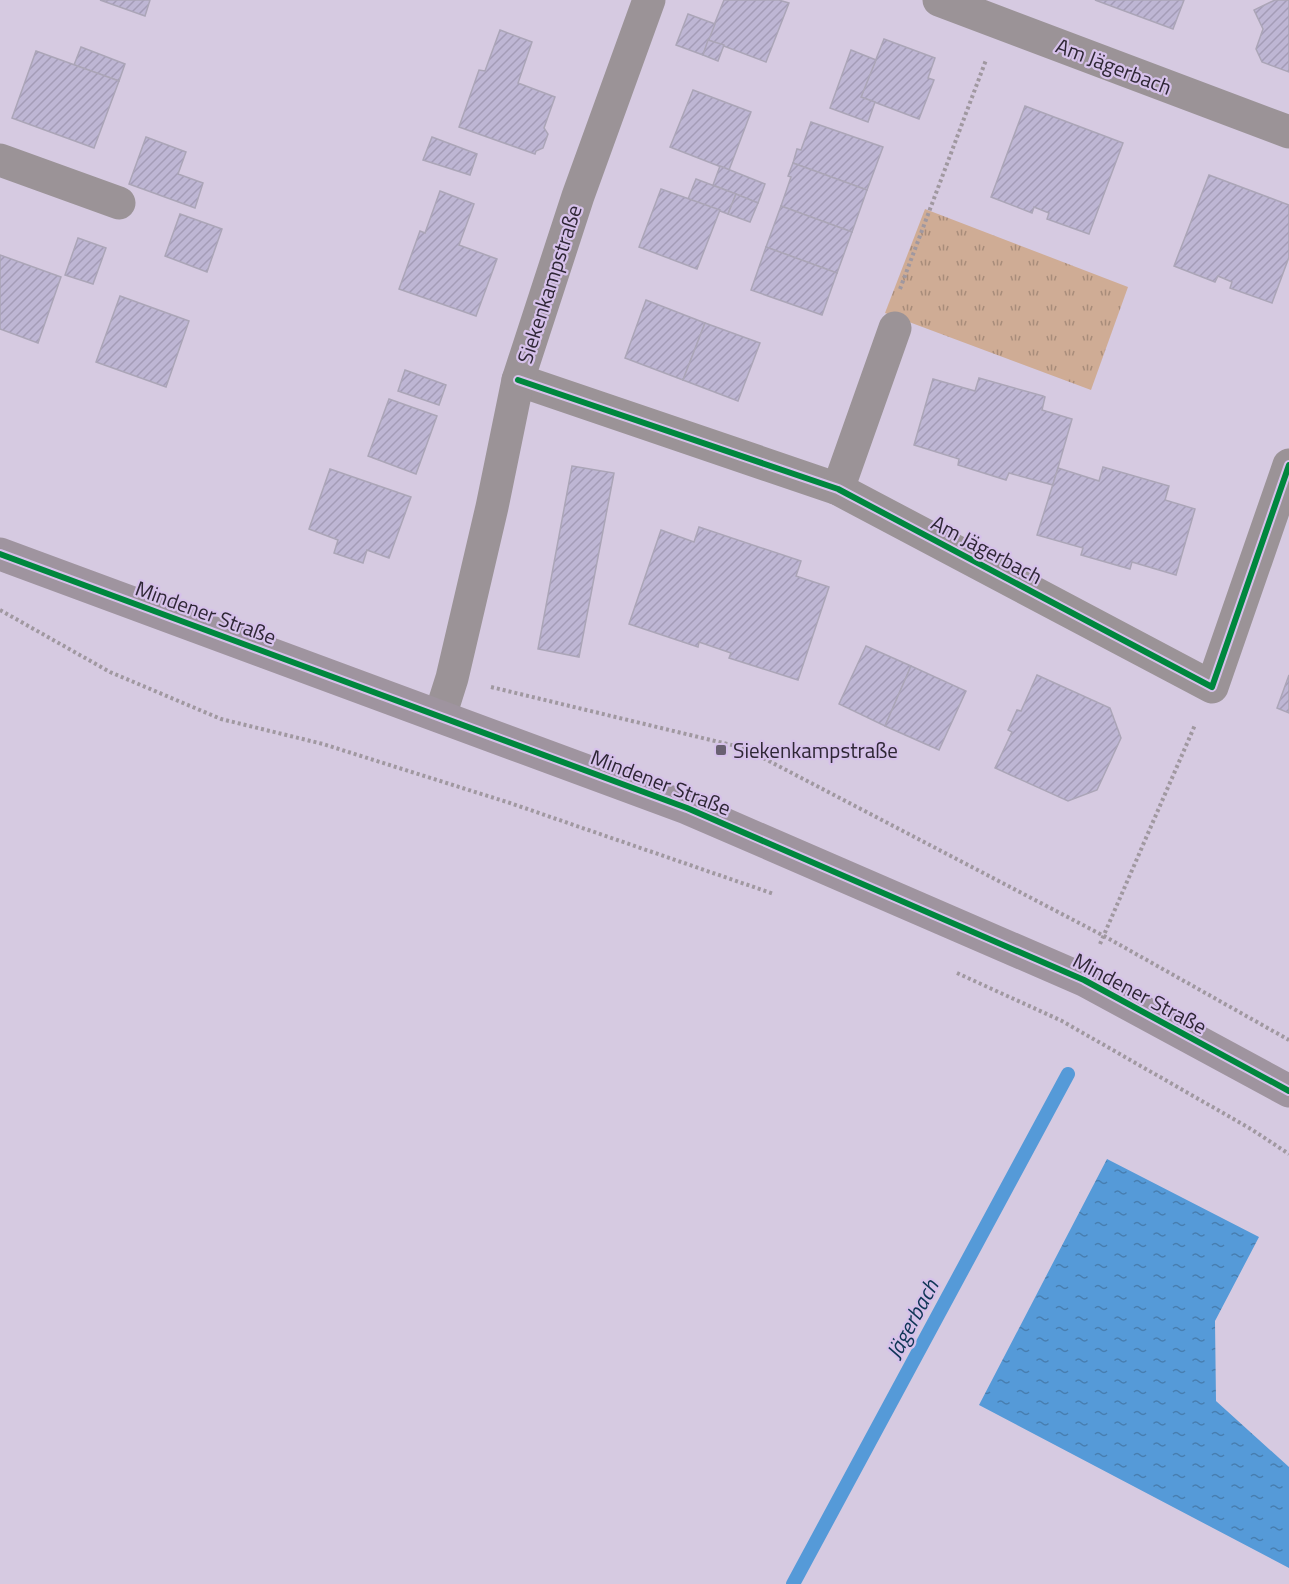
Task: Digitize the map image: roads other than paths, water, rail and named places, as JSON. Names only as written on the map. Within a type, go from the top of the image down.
[{"type":"main road","name":"Mindener Straße","points":[[0,554],[687,808],[1084,980],[1289,1090]]},
{"type":"street","name":"Siekenkampstraße","points":[[440,716],[452,678],[492,507],[518,380],[578,196],[649,0]]},
{"type":"street","name":"Am Jägerbach","points":[[939,0],[1289,132]]},
{"type":"street","points":[[0,160],[119,203]]},
{"type":"street","points":[[838,489],[895,328]]},
{"type":"street","name":"Am Jägerbach","points":[[518,380],[838,489],[1212,687],[1289,465]]},
{"type":"water","points":[[1107,1159],[1259,1237],[1215,1321],[1216,1401],[1289,1467],[1289,1568],[979,1405]]},
{"type":"waterway","name":"Jägerbach","points":[[793,1584],[1068,1074]]},
{"type":"place","name":"Siekenkampstraße","points":[[721,750]]}]
